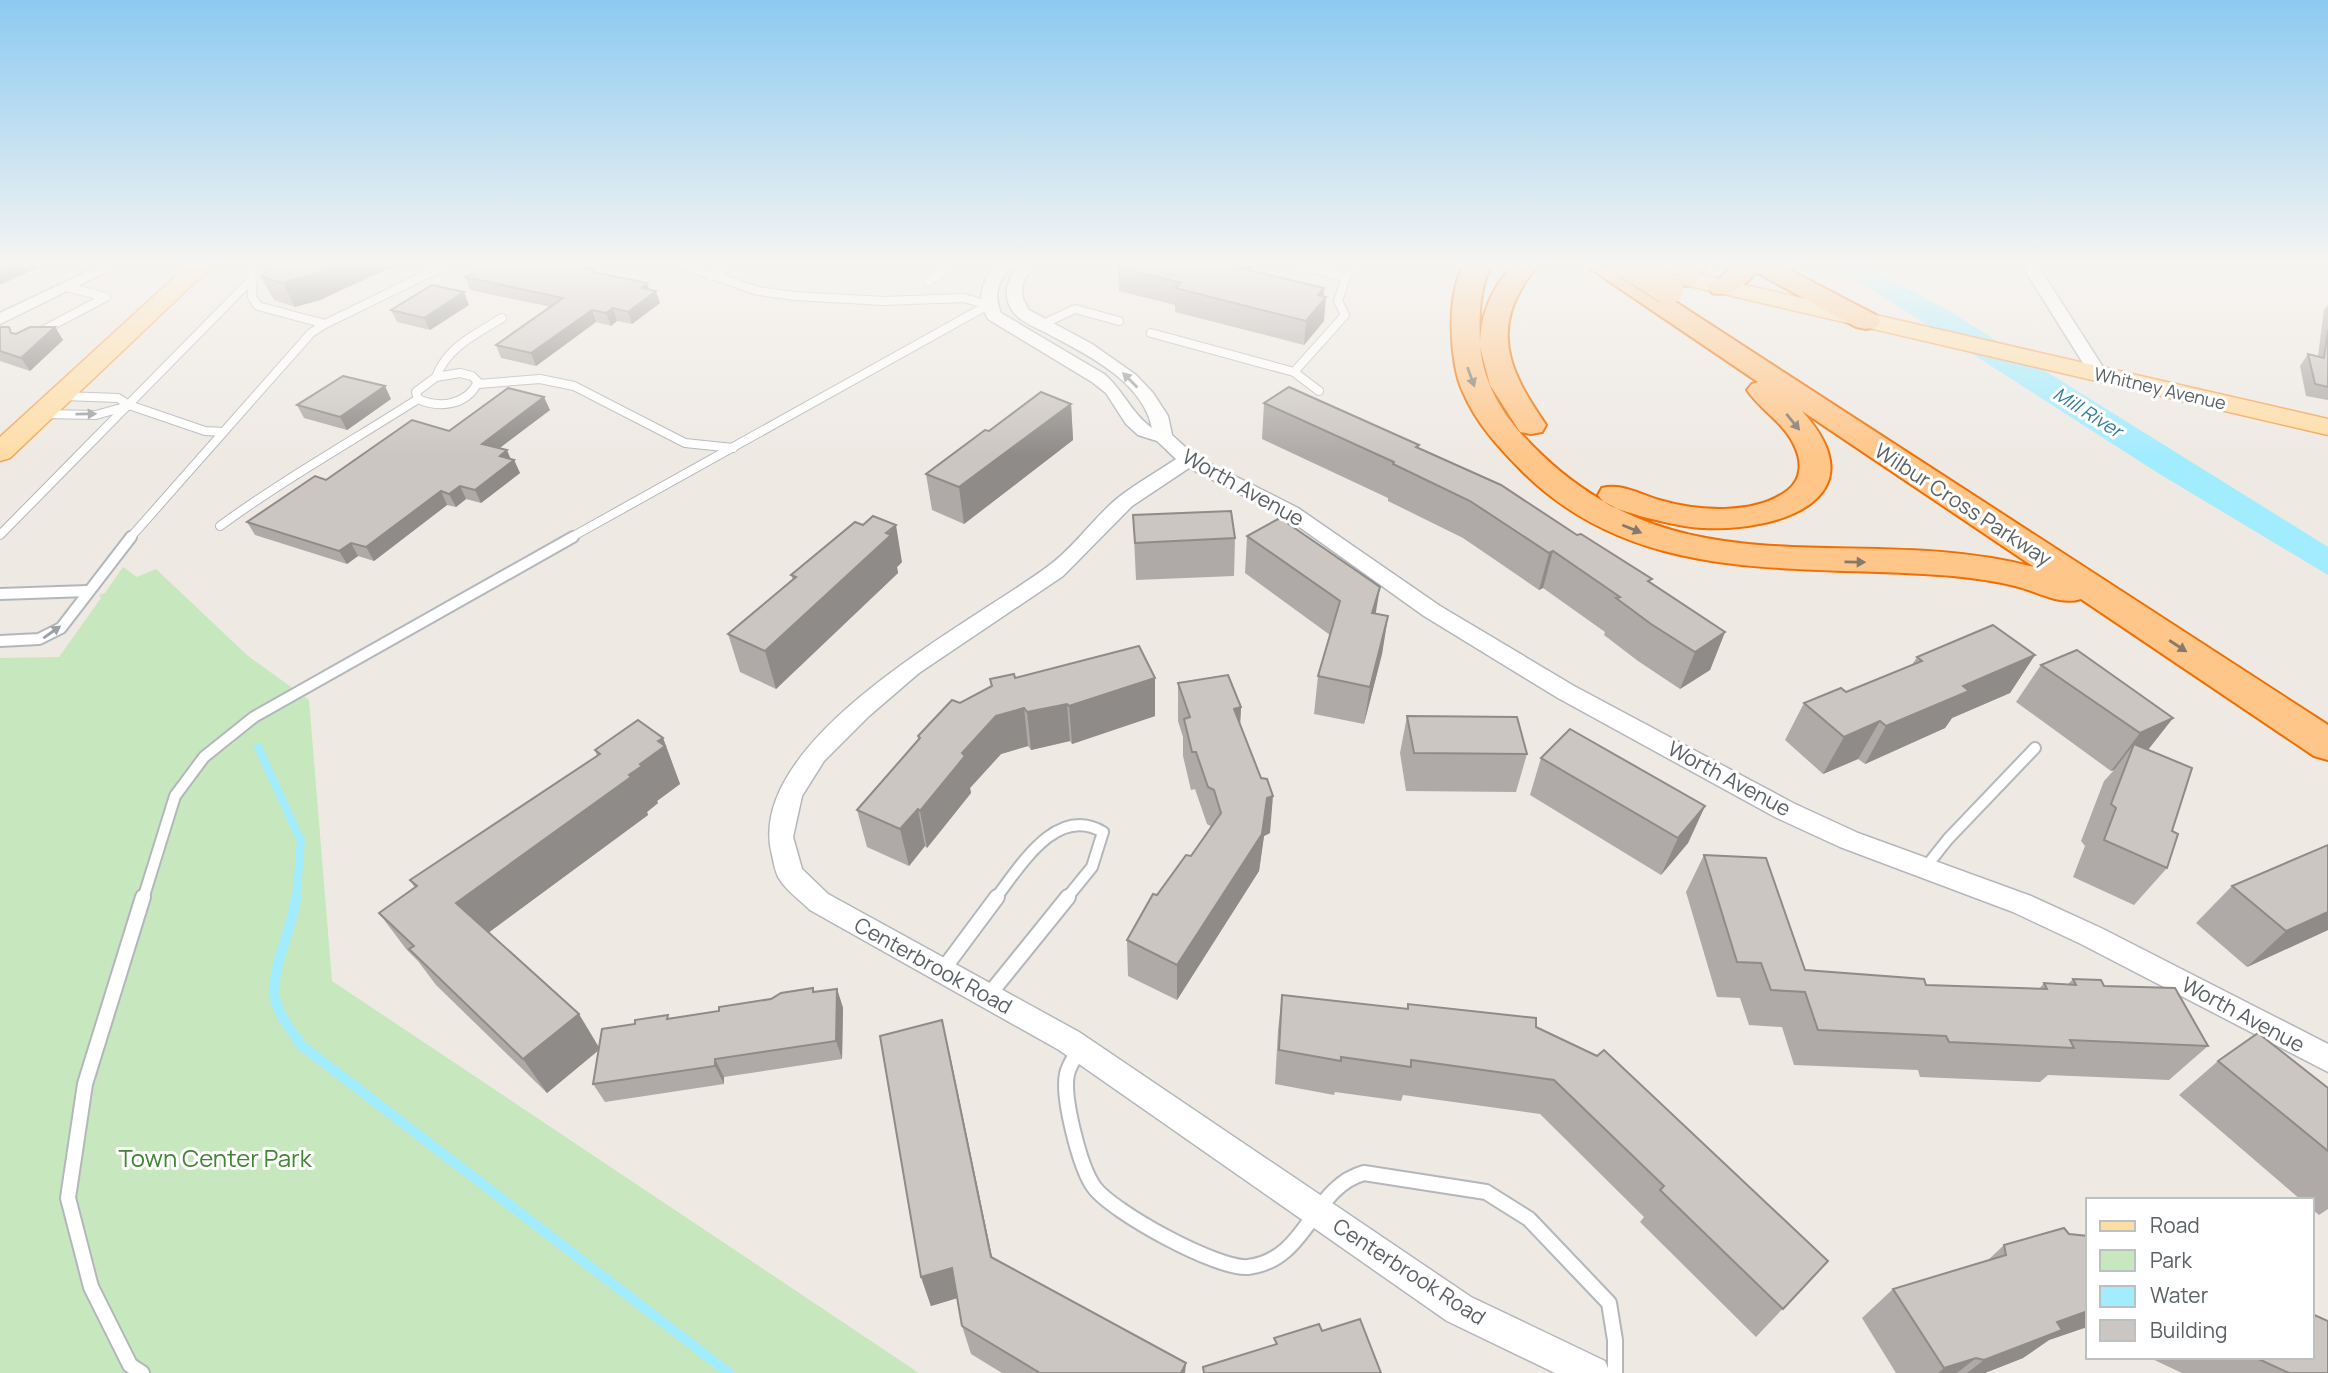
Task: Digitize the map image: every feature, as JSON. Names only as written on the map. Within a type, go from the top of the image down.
[{"type":"highway","points":[[1465,328],[1463,344],[1467,369],[1486,408],[1520,453],[1549,480],[1580,503],[1614,522],[1675,545],[1756,559],[1926,563],[1994,569],[2050,583],[2139,621]]},
{"type":"highway","points":[[1493,328],[1493,342],[1502,381],[1513,402],[1549,446],[1593,483],[1614,495],[1655,510],[1722,519],[1746,517],[1785,506],[1812,483],[1815,459],[1810,446],[1779,405],[1736,367],[1712,339]]},
{"type":"highway","name":"Wilbur Cross Parkway","points":[[1699,328],[2328,745]]},
{"type":"highway","name":"Wilbur Cross Parkway","points":[[1758,328],[2328,713]]},
{"type":"main road","points":[[0,452],[134,328]]},
{"type":"main road","name":"Whitney Avenue","points":[[1898,328],[2328,427]]},
{"type":"street","name":"Worth Avenue","points":[[1014,328],[1098,378],[1112,390],[1132,420],[1144,431],[1163,437],[1188,460],[1291,512],[1432,611],[1566,692],[1784,810],[1849,840],[2001,895],[2091,936],[2328,1059]]},
{"type":"street","name":"Worth Avenue","points":[[1051,328],[1092,350],[1124,373],[1138,387],[1159,417],[1163,437]]},
{"type":"street","points":[[2069,328],[2099,375]]},
{"type":"street","name":"Centerbrook Road","points":[[1188,460],[1125,502],[1056,571],[911,667],[861,710],[816,755],[790,794],[780,837],[790,874],[819,902],[1079,1048],[1459,1309],[1592,1373]]},
{"type":"lane","points":[[24,340],[47,328]]},
{"type":"lane","points":[[0,535],[204,328]]},
{"type":"lane","points":[[0,641],[38,641],[48,638],[61,628],[88,591],[223,432],[311,333],[319,328]]},
{"type":"lane","points":[[436,377],[439,364],[450,352],[487,328]]},
{"type":"lane","points":[[142,1373],[130,1365],[91,1287],[68,1198],[85,1084],[175,796],[204,757],[254,717],[947,328]]},
{"type":"lane","points":[[1294,372],[1333,328]]},
{"type":"lane","points":[[1152,333],[1294,372],[1319,391]]},
{"type":"lane","points":[[467,374],[476,378],[478,384],[473,392],[454,402],[430,404],[418,399],[416,394],[419,387],[436,377],[467,374]]},
{"type":"lane","points":[[478,384],[540,379],[574,386],[685,443],[733,448]]},
{"type":"lane","points":[[61,396],[118,398],[129,405],[205,431],[223,432]]},
{"type":"lane","points":[[220,526],[264,494],[304,472],[418,399]]},
{"type":"lane","points":[[41,414],[96,415],[129,405]]},
{"type":"lane","points":[[0,594],[88,591]]},
{"type":"lane","points":[[1925,868],[1948,839],[2035,748]]},
{"type":"lane","points":[[942,971],[1031,853],[1060,827],[1082,822],[1093,825],[1103,832],[1092,867],[988,996]]},
{"type":"lane","points":[[1079,1048],[1067,1075],[1066,1094],[1084,1164],[1094,1188],[1112,1203],[1173,1240],[1227,1265],[1248,1267],[1278,1258],[1300,1238],[1346,1178],[1364,1173],[1486,1192],[1529,1219],[1609,1303],[1615,1340],[1615,1373]]},
{"type":"green space","name":"Town Center Park","points":[[123,567],[137,577],[156,569],[248,656],[309,700],[332,981],[919,1373],[0,1373],[0,658],[59,657],[101,598],[99,595],[105,593]]},
{"type":"water","name":"Mill River","points":[[1932,328],[1976,328],[2328,547],[2328,575],[2158,473]]},
{"type":"building","points":[[0,328],[9,328],[11,333],[16,334],[28,328],[54,328],[21,358],[0,351]]},
{"type":"building","points":[[520,328],[566,328],[531,353],[496,345]]},
{"type":"building","points":[[2328,330],[2328,387],[2315,384],[2308,354],[2324,358]]},
{"type":"building","points":[[343,376],[385,386],[340,417],[297,405]]},
{"type":"building","points":[[1289,387],[1501,485],[1577,535],[1581,534],[1652,579],[1648,581],[1725,632],[1695,652],[1651,624],[1616,598],[1620,597],[1553,551],[1549,553],[1470,501],[1393,464],[1394,462],[1264,403]]},
{"type":"building","points":[[508,388],[544,397],[482,444],[507,450],[500,456],[514,460],[475,490],[460,486],[449,494],[441,491],[366,547],[351,543],[339,551],[247,522],[315,476],[326,480],[412,420],[449,431]]},
{"type":"building","points":[[1041,392],[1071,404],[959,487],[926,474],[985,430],[989,431]]},
{"type":"building","points":[[1231,511],[1235,538],[1135,543],[1133,515]]},
{"type":"building","points":[[873,516],[896,525],[886,533],[891,535],[765,651],[728,634],[796,577],[791,575],[855,522],[863,525]]},
{"type":"building","points":[[1280,518],[1380,587],[1372,613],[1388,616],[1370,687],[1318,676],[1340,601],[1247,536]]},
{"type":"building","points":[[1993,625],[2035,655],[1963,686],[1969,691],[1886,726],[1880,721],[1844,737],[1804,703],[1841,688],[1846,692],[1922,661],[1917,657]]},
{"type":"building","points":[[1139,646],[1155,678],[1069,706],[1067,704],[1027,712],[1024,708],[996,716],[962,753],[965,756],[920,811],[918,809],[900,829],[857,810],[920,738],[918,736],[952,700],[960,703],[992,686],[990,679],[1014,674],[1015,678]]},
{"type":"building","points":[[2077,650],[2173,718],[2140,733],[2041,665]]},
{"type":"building","points":[[1228,675],[1241,707],[1234,709],[1261,778],[1267,779],[1273,796],[1267,798],[1262,834],[1177,965],[1127,940],[1153,894],[1157,895],[1186,855],[1191,856],[1221,813],[1214,790],[1208,787],[1196,752],[1192,752],[1184,719],[1190,717],[1178,683]]},
{"type":"building","points":[[1407,716],[1517,717],[1527,754],[1414,753]]},
{"type":"building","points":[[638,720],[663,738],[658,741],[665,746],[640,764],[642,766],[629,775],[631,777],[456,903],[579,1014],[523,1059],[409,949],[414,946],[379,913],[417,886],[410,880],[600,754],[595,750]]},
{"type":"building","points":[[1570,729],[1705,806],[1678,838],[1541,758]]},
{"type":"building","points":[[2134,744],[2192,768],[2172,831],[2178,834],[2167,868],[2104,840],[2116,808],[2111,804]]},
{"type":"building","points":[[2328,845],[2328,912],[2286,931],[2232,886]]},
{"type":"building","points":[[1704,855],[1766,858],[1805,970],[1924,979],[1926,985],[2047,989],[2044,983],[2076,985],[2073,979],[2101,980],[2104,986],[2175,988],[2208,1046],[2070,1040],[2074,1048],[1949,1042],[1946,1036],[1818,1030],[1805,992],[1771,990],[1761,963],[1737,962]]},
{"type":"building","points":[[813,988],[813,992],[837,989],[836,1041],[715,1059],[715,1066],[593,1084],[602,1029],[635,1024],[635,1020],[668,1015],[667,1019],[719,1011],[719,1007],[771,999],[781,993]]},
{"type":"building","points":[[1282,995],[1408,1009],[1408,1004],[1536,1018],[1536,1027],[1597,1056],[1604,1050],[1828,1261],[1783,1309],[1660,1190],[1664,1186],[1554,1080],[1411,1060],[1411,1067],[1341,1057],[1341,1061],[1279,1050]]},
{"type":"building","points":[[942,1020],[991,1257],[1186,1363],[1181,1373],[1040,1373],[962,1326],[952,1268],[921,1277],[880,1036]]},
{"type":"building","points":[[2258,1033],[2328,1088],[2328,1151],[2218,1061]]},
{"type":"building","points":[[2064,1228],[2069,1234],[2086,1236],[2086,1312],[2057,1322],[2062,1330],[1984,1360],[1976,1358],[1944,1368],[1893,1289],[2006,1255],[2004,1245]]},
{"type":"building","points":[[2314,1315],[2328,1321],[2328,1373],[2289,1373],[2258,1359],[2314,1359]]},
{"type":"building","points":[[1360,1319],[1381,1373],[1204,1373],[1203,1367],[1277,1344],[1274,1338],[1319,1324],[1322,1331]]},
{"type":"waterway","points":[[258,747],[301,841],[296,899]]},
{"type":"waterway","points":[[296,897],[278,964],[274,991],[278,1008],[301,1045],[729,1373]]}]
